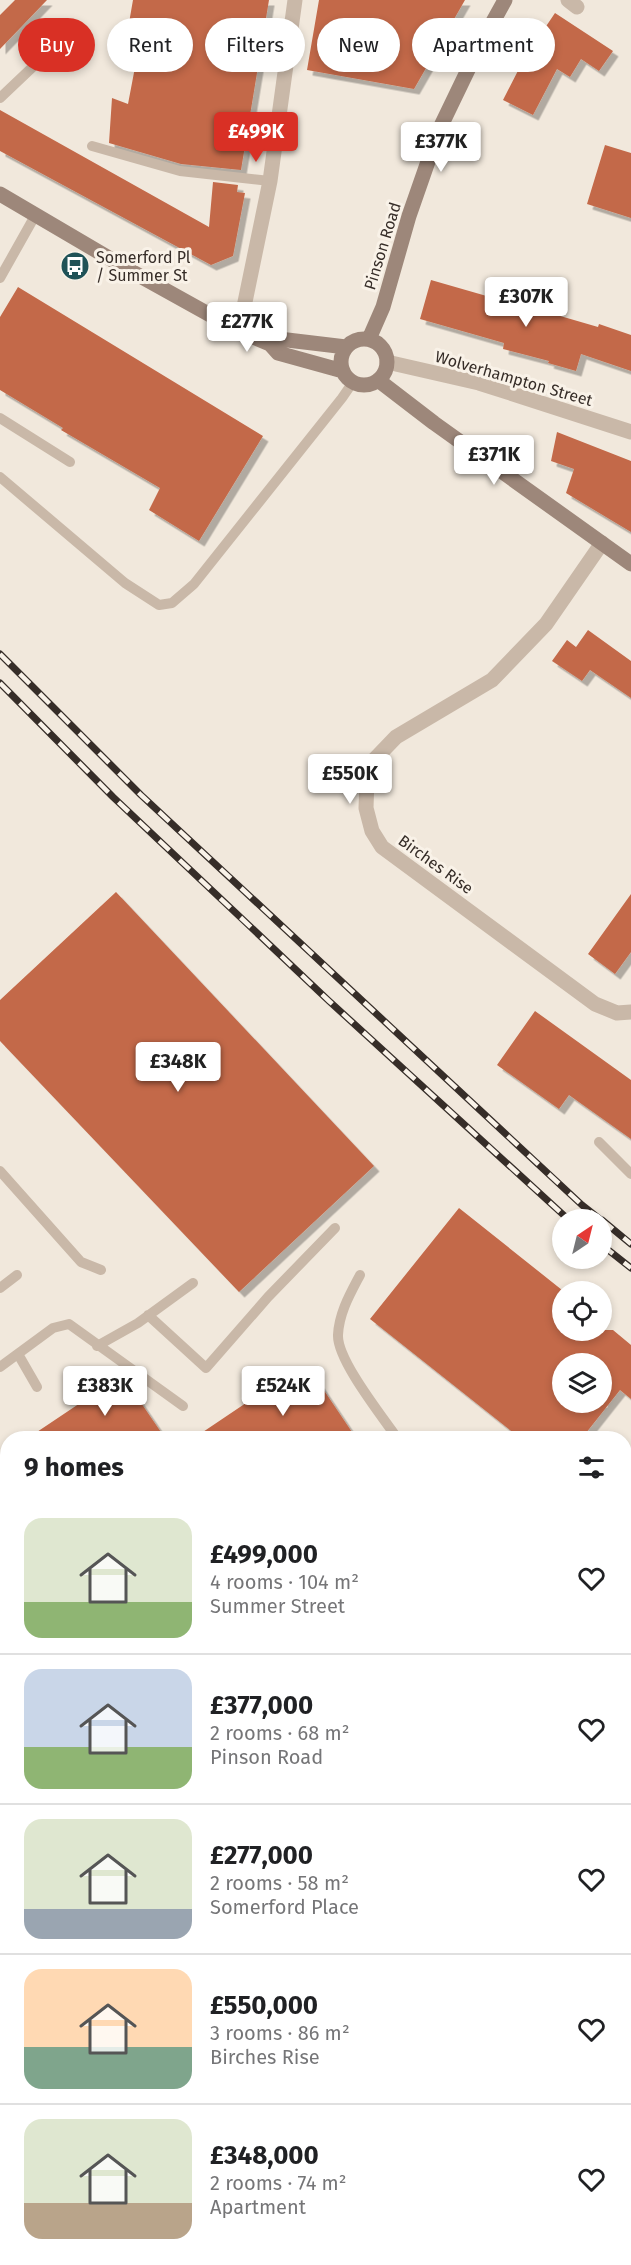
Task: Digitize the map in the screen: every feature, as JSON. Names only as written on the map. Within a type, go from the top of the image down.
[{"type":"main road","name":"Pinson Road","points":[[369,339],[383,306],[409,216],[439,130],[479,47],[505,0]]},
{"type":"main road","points":[[0,194],[239,331],[270,344],[278,353],[348,376],[364,384],[378,380],[387,362],[378,344],[369,339],[359,339],[346,347],[279,339],[270,344]]},
{"type":"main road","points":[[346,347],[341,361],[348,376]]},
{"type":"main road","points":[[378,380],[631,564]]},
{"type":"street","points":[[239,331],[270,181],[295,0]]},
{"type":"street","name":"Wolverhampton Street","points":[[387,362],[479,383],[631,432]]},
{"type":"street","name":"Birches Rise","points":[[602,543],[546,624],[492,680],[396,737],[372,762],[367,778],[366,808],[372,831],[382,847],[595,1004],[616,1013],[631,1012]]},
{"type":"lane","points":[[0,98],[27,72]]},
{"type":"lane","points":[[92,146],[180,171],[270,181]]},
{"type":"lane","points":[[0,278],[36,214]]},
{"type":"lane","points":[[0,477],[125,583],[159,605],[172,603],[194,584],[342,398],[348,376]]},
{"type":"lane","points":[[0,417],[70,462]]},
{"type":"lane","points":[[599,1142],[631,1174]]},
{"type":"lane","points":[[0,1171],[81,1262],[101,1270]]},
{"type":"lane","points":[[148,1315],[206,1368],[268,1297],[335,1228]]},
{"type":"lane","points":[[0,1288],[17,1275]]},
{"type":"lane","points":[[360,1275],[342,1310],[338,1337],[344,1359],[392,1431]]},
{"type":"lane","points":[[97,1346],[148,1315],[193,1283]]},
{"type":"lane","points":[[0,1367],[53,1328],[69,1324],[183,1406]]},
{"type":"lane","points":[[18,1354],[37,1388]]},
{"type":"building","points":[[15,0],[47,0],[30,18],[18,18],[18,30],[0,49],[0,15]]},
{"type":"building","points":[[133,0],[269,0],[266,18],[205,18],[205,72],[257,72],[241,170],[181,164],[109,143],[112,98],[128,104],[134,72],[193,72],[193,18],[130,18]]},
{"type":"building","points":[[319,0],[465,0],[455,18],[412,18],[412,72],[424,72],[414,89],[318,72],[400,72],[400,18],[317,18],[317,72],[307,70]]},
{"type":"building","points":[[555,13],[613,51],[599,71],[581,59],[570,77],[557,69],[533,115],[503,100],[517,72],[555,72],[555,18],[552,18]]},
{"type":"building","points":[[0,110],[209,227],[213,182],[238,185],[237,192],[245,193],[233,256],[211,265],[0,151]]},
{"type":"building","points":[[605,145],[631,153],[631,218],[587,204]]},
{"type":"building","points":[[431,280],[514,304],[516,298],[545,306],[543,311],[598,327],[599,324],[631,335],[631,371],[581,354],[576,371],[503,349],[504,343],[420,319]]},
{"type":"building","points":[[18,287],[263,436],[199,541],[149,510],[160,488],[61,430],[63,428],[0,390],[0,317]]},
{"type":"building","points":[[557,432],[631,461],[631,532],[566,493],[574,469],[551,461]]},
{"type":"building","points":[[588,630],[631,661],[631,698],[590,670],[582,681],[552,661],[567,640],[576,647]]},
{"type":"building","points":[[116,892],[374,1166],[239,1292],[0,1041],[0,1000]]},
{"type":"building","points":[[631,894],[631,952],[615,974],[588,954]]},
{"type":"building","points":[[535,1011],[631,1080],[631,1139],[569,1095],[559,1109],[497,1065]]},
{"type":"building","points":[[459,1208],[552,1282],[552,1341],[612,1341],[613,1330],[631,1345],[631,1399],[620,1390],[612,1400],[612,1353],[552,1353],[552,1413],[602,1413],[588,1431],[511,1431],[370,1319]]},
{"type":"building","points":[[122,1375],[160,1431],[38,1431]]},
{"type":"building","points":[[283,1378],[296,1398],[319,1383],[351,1431],[204,1431]]},
{"type":"railway","points":[[0,654],[141,795],[587,1209]]},
{"type":"railway","points":[[0,683],[113,797],[329,1001],[557,1209]]},
{"type":"railway","points":[[612,1228],[631,1244]]},
{"type":"railway","points":[[612,1253],[631,1268]]},
{"type":"place","name":"Somerford Pl / Summer St","points":[[75,266]]}]
